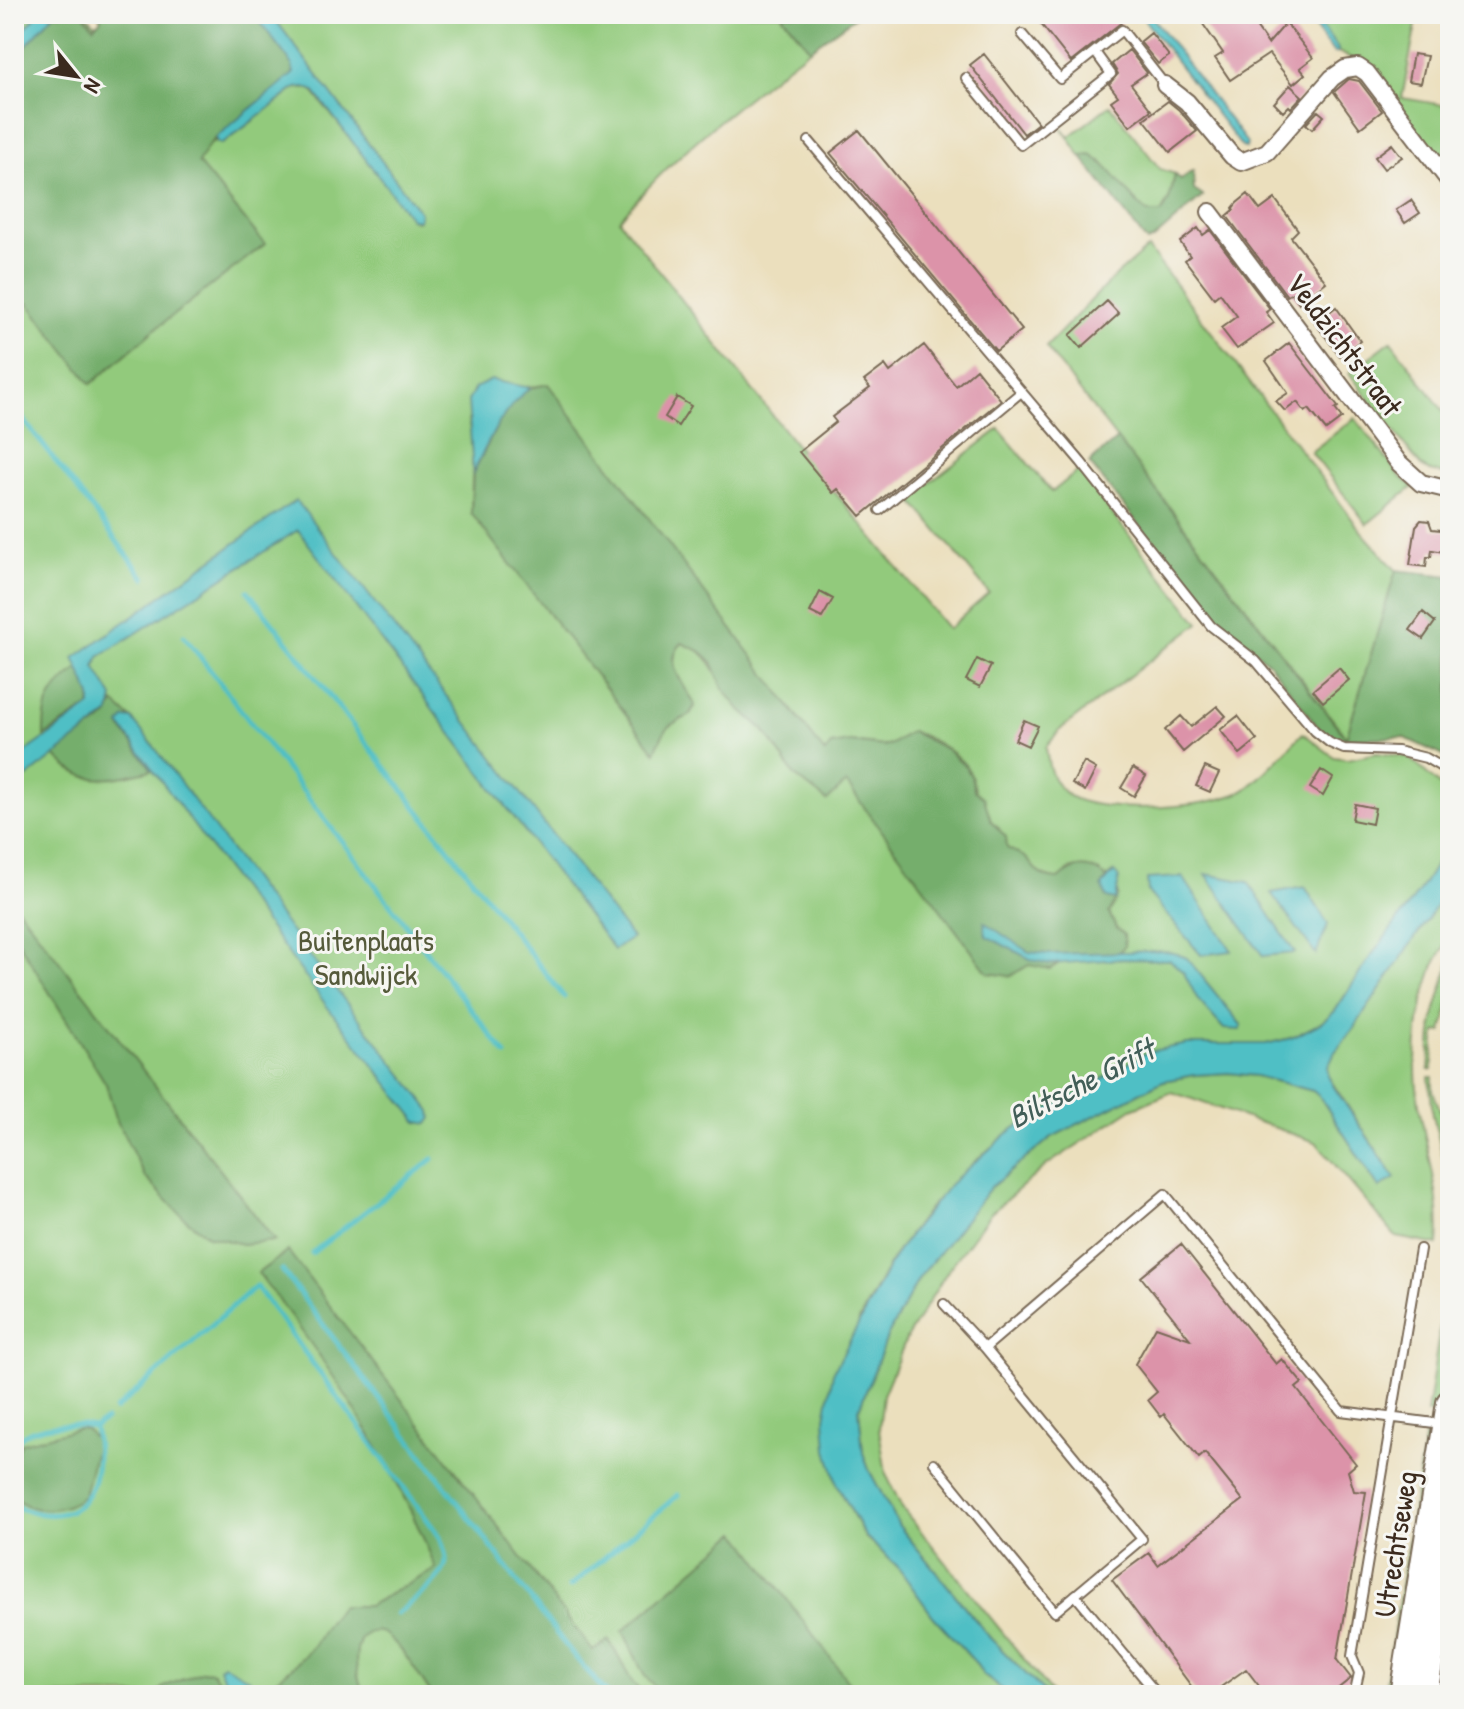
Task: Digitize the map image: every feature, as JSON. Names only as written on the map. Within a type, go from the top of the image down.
[{"type":"main road","name":"Utrechtseweg","points":[[1403,1695],[1448,1414]]},
{"type":"main road","name":"Utrechtseweg","points":[[1424,1695],[1443,1611],[1450,1533]]},
{"type":"street","points":[[1165,85],[1187,102],[1232,156],[1241,162],[1267,152],[1332,78],[1345,69],[1358,67],[1367,73],[1450,182]]},
{"type":"street","name":"Veldzichtstraat","points":[[1210,212],[1399,463],[1421,483],[1450,490]]},
{"type":"lane","points":[[1022,34],[1060,79],[1122,30],[1165,85]]},
{"type":"lane","points":[[966,78],[1021,145],[1111,74],[1095,52]]},
{"type":"lane","points":[[809,141],[1081,462],[1211,626],[1256,661],[1315,731],[1344,749],[1397,751],[1426,758],[1450,772]]},
{"type":"lane","points":[[880,510],[1020,393]]},
{"type":"lane","points":[[985,1348],[1165,1194],[1341,1411],[1391,1418],[1448,1414]]},
{"type":"lane","points":[[1354,1695],[1359,1673],[1352,1656],[1420,1249]]},
{"type":"lane","points":[[934,1463],[1055,1612],[1142,1539],[985,1348],[944,1304]]},
{"type":"lane","points":[[1075,1595],[1158,1695]]},
{"type":"green space","points":[[14,14],[38,14],[14,41]]},
{"type":"green space","points":[[54,14],[83,14],[94,27],[101,19],[97,14],[254,14],[294,70],[291,78],[216,137],[198,163],[265,244],[154,330],[91,384],[28,303],[14,314],[14,59]]},
{"type":"green space","name":"Buitenplaats Sandwijck","points":[[64,14],[86,14],[208,146],[216,140],[222,144],[296,88],[311,89],[415,221],[419,220],[420,212],[271,14],[781,14],[810,49],[685,151],[619,220],[796,445],[948,629],[989,593],[910,498],[999,429],[1052,492],[1078,471],[1199,623],[1062,728],[1046,747],[1050,770],[1063,791],[1097,805],[1122,807],[1177,806],[1225,798],[1241,792],[1256,781],[1303,733],[1334,757],[1347,759],[1377,753],[1408,757],[1450,794],[1450,841],[1420,890],[1335,1011],[1321,1023],[1291,1038],[1266,1044],[1187,1044],[1036,1114],[974,1162],[930,1207],[893,1257],[859,1320],[837,1484],[865,1537],[897,1566],[933,1616],[976,1663],[983,1675],[1010,1695],[14,1695],[14,46]],"holes":[[[548,385],[825,754],[831,745],[851,742],[883,746],[892,744],[911,731],[937,743],[954,754],[967,768],[1007,848],[1037,871],[1059,880],[1071,868],[1098,871],[1107,878],[1113,872],[1118,895],[1109,913],[1116,928],[1050,969],[1029,964],[1021,970],[921,881],[846,782],[788,766],[767,733],[735,703],[708,660],[701,652],[682,643],[676,651],[675,667],[695,706],[689,716],[669,724],[661,737],[471,513],[473,444],[468,420],[525,387]],[[1305,887],[1328,924],[1317,949],[1272,893]]]},
{"type":"green space","points":[[781,14],[859,14],[810,49]]},
{"type":"green space","points":[[1313,14],[1418,14],[1402,98],[1450,106],[1450,177],[1357,61],[1338,52]]},
{"type":"green space","points":[[1110,105],[1160,169],[1175,174],[1170,197],[1161,213],[1148,213],[1122,188],[1101,161],[1081,156],[1059,124],[1069,137]]},
{"type":"green space","points":[[1091,155],[1148,213],[1161,213],[1164,209],[1171,195],[1175,174],[1181,180],[1193,170],[1194,190],[1203,196],[1147,242],[1081,156]]},
{"type":"green space","points":[[1148,248],[1362,532],[1396,570],[1347,738],[1046,347],[1110,281]]},
{"type":"green space","points":[[1391,341],[1450,420],[1450,476],[1421,466],[1349,373]]},
{"type":"green space","points":[[548,384],[825,753],[831,745],[851,742],[892,744],[911,731],[946,749],[965,765],[974,790],[984,798],[991,821],[1006,837],[1007,848],[1026,858],[1039,873],[1047,877],[1059,879],[1071,870],[1082,867],[1107,878],[1102,886],[1107,898],[1116,900],[1109,913],[1116,928],[1124,934],[1125,946],[1116,954],[1086,962],[1070,956],[1050,969],[1029,965],[1010,976],[988,973],[846,783],[827,801],[795,776],[764,730],[738,707],[723,688],[712,662],[700,651],[682,643],[676,651],[675,666],[695,705],[689,716],[667,729],[655,752],[471,513],[473,473],[498,424],[515,399],[530,388]]},
{"type":"green space","points":[[1355,418],[1400,476],[1413,487],[1367,524],[1311,452]]},
{"type":"green space","points":[[1117,439],[1346,738],[1396,570],[1450,576],[1450,759],[1403,737],[1340,739],[1321,731],[1269,663],[1210,613],[1089,463]]},
{"type":"green space","points":[[79,668],[91,696],[90,706],[44,736],[45,713],[51,697]]},
{"type":"green space","points":[[114,703],[132,719],[125,718],[120,726],[152,770],[111,778],[87,777],[76,773],[54,754],[107,717]]},
{"type":"green space","points":[[1450,886],[1450,929],[1426,991],[1416,1052],[1420,1110],[1437,1199],[1438,1245],[1396,1237],[1316,1142],[1172,1092],[1132,1109],[1047,1165],[991,1213],[949,1269],[907,1337],[883,1395],[879,1429],[886,1474],[902,1508],[1053,1695],[1047,1695],[990,1638],[899,1526],[869,1470],[863,1453],[859,1409],[888,1335],[919,1278],[991,1187],[1052,1137],[1163,1081],[1228,1073],[1256,1076],[1313,1091],[1320,1097],[1379,1188],[1395,1178],[1328,1076],[1327,1067]]},
{"type":"green space","points":[[14,903],[275,1241],[242,1244],[208,1236],[184,1218],[145,1177],[117,1121],[106,1084],[14,935]]},
{"type":"green space","points":[[1450,961],[1450,1000],[1442,1032],[1436,1032],[1432,1070],[1429,1070],[1433,1020]]},
{"type":"green space","points":[[1429,1077],[1433,1077],[1433,1091],[1450,1138],[1450,1186],[1433,1115]]},
{"type":"green space","points":[[288,1251],[593,1651],[609,1640],[632,1682],[644,1695],[432,1695],[394,1642],[375,1631],[362,1637],[356,1658],[366,1695],[250,1695],[275,1681],[298,1662],[342,1606],[368,1606],[436,1569],[400,1490],[358,1415],[310,1342],[258,1273]]},
{"type":"green space","points":[[1450,1261],[1450,1352],[1441,1406],[1427,1413]]},
{"type":"green space","points":[[81,1428],[87,1430],[97,1442],[84,1496],[67,1506],[49,1510],[30,1507],[14,1496],[14,1459],[21,1443]]},
{"type":"green space","points":[[1425,1433],[1435,1435],[1393,1695],[1384,1695]]},
{"type":"green space","points":[[737,1532],[858,1695],[663,1695],[644,1675],[623,1631]]},
{"type":"green space","points":[[1450,1617],[1450,1655],[1443,1695],[1434,1695],[1447,1618]]},
{"type":"green space","points":[[203,1671],[213,1672],[228,1695],[155,1695],[163,1687]]},
{"type":"water","points":[[38,14],[54,14],[14,59],[14,41]]},
{"type":"water","points":[[254,14],[271,14],[420,212],[419,220],[411,219],[314,91],[305,87],[296,88],[222,144],[217,143],[216,137],[294,73],[292,64]]},
{"type":"water","points":[[1140,14],[1150,14],[1247,143],[1246,148],[1242,147]]},
{"type":"water","points":[[1305,14],[1313,14],[1338,52],[1334,53]]},
{"type":"water","points":[[491,380],[530,388],[504,416],[473,473],[468,401],[475,388]]},
{"type":"water","points":[[296,500],[632,938],[614,950],[298,530],[99,657],[95,667],[113,697],[110,713],[14,787],[14,760],[91,706],[91,696],[74,658]]},
{"type":"water","points":[[125,718],[132,719],[155,748],[289,929],[431,1111],[432,1118],[428,1124],[418,1122],[329,1009],[120,725]]},
{"type":"water","points":[[1450,841],[1450,886],[1334,1053],[1328,1067],[1328,1076],[1334,1087],[1395,1178],[1379,1188],[1320,1097],[1313,1091],[1256,1076],[1228,1073],[1163,1081],[1052,1137],[991,1187],[919,1278],[888,1335],[859,1409],[863,1453],[899,1526],[990,1638],[1047,1695],[1010,1695],[983,1675],[976,1663],[933,1616],[897,1566],[865,1536],[837,1484],[827,1450],[825,1418],[833,1373],[893,1258],[911,1233],[950,1184],[1008,1133],[1147,1052],[1187,1044],[1266,1044],[1291,1038],[1321,1023],[1335,1011],[1420,890]]},
{"type":"water","points":[[1114,872],[1119,877],[1116,900],[1107,898],[1102,886]]},
{"type":"water","points":[[1206,874],[1248,882],[1295,953],[1263,956]]},
{"type":"water","points":[[1183,877],[1232,951],[1201,955],[1148,892],[1147,879]]},
{"type":"water","points":[[1305,887],[1328,924],[1316,954],[1271,893]]},
{"type":"water","points":[[984,922],[1029,952],[1159,951],[1178,954],[1187,958],[1242,1026],[1240,1030],[1224,1029],[1198,1000],[1184,973],[1170,960],[1122,959],[1050,964],[1032,960],[986,936]]},
{"type":"water","points":[[223,1664],[250,1679],[251,1689],[231,1694],[219,1668]]},
{"type":"building","points":[[1033,14],[1132,14],[1071,62]]},
{"type":"building","points":[[1196,14],[1247,14],[1268,44],[1286,23],[1313,58],[1300,68],[1305,74],[1293,84],[1269,54],[1230,80],[1215,58],[1223,53]]},
{"type":"building","points":[[1151,33],[1169,56],[1158,64],[1140,42]]},
{"type":"building","points":[[1129,50],[1147,73],[1131,84],[1151,110],[1130,126],[1111,101],[1118,96],[1109,84],[1118,74],[1112,64]]},
{"type":"building","points":[[984,54],[1038,123],[1024,134],[970,65]]},
{"type":"building","points":[[1413,54],[1427,56],[1421,83],[1408,81]]},
{"type":"building","points":[[1349,79],[1359,81],[1382,111],[1360,128],[1334,92]]},
{"type":"building","points":[[1290,85],[1302,96],[1283,112],[1274,103]]},
{"type":"building","points":[[1168,101],[1197,131],[1170,152],[1144,119]]},
{"type":"building","points":[[1318,111],[1324,116],[1312,129],[1306,124]]},
{"type":"building","points":[[859,130],[1022,330],[996,351],[830,153]]},
{"type":"building","points":[[1392,144],[1402,157],[1384,169],[1375,157]]},
{"type":"building","points":[[1248,194],[1260,210],[1275,199],[1298,230],[1291,237],[1326,282],[1299,303],[1292,293],[1287,296],[1227,216]]},
{"type":"building","points":[[1411,200],[1420,213],[1405,223],[1396,210]]},
{"type":"building","points":[[1198,228],[1203,235],[1210,230],[1270,309],[1266,312],[1274,323],[1237,349],[1221,328],[1237,316],[1220,293],[1214,298],[1185,260],[1190,256],[1180,242]]},
{"type":"building","points":[[1107,301],[1119,314],[1081,348],[1070,335]]},
{"type":"building","points":[[1336,307],[1360,341],[1340,356],[1315,323]]},
{"type":"building","points":[[1289,343],[1338,407],[1335,409],[1342,418],[1326,430],[1309,409],[1305,412],[1297,402],[1285,411],[1276,401],[1288,393],[1266,361]]},
{"type":"building","points":[[924,345],[956,386],[976,369],[1001,400],[861,516],[838,489],[833,493],[799,452],[836,422],[832,417],[870,388],[864,381],[885,365],[890,372]]},
{"type":"building","points":[[677,397],[691,406],[678,426],[665,417]]},
{"type":"building","points":[[1421,520],[1429,521],[1432,529],[1450,531],[1450,553],[1432,550],[1426,567],[1410,565],[1416,526]]},
{"type":"building","points":[[820,592],[833,599],[822,618],[810,612]]},
{"type":"building","points":[[1423,612],[1435,622],[1423,639],[1410,630]]},
{"type":"building","points":[[977,659],[991,666],[980,687],[966,680]]},
{"type":"building","points":[[1339,668],[1349,680],[1323,702],[1313,690]]},
{"type":"building","points":[[1217,706],[1226,716],[1183,752],[1165,730],[1181,716],[1191,727]]},
{"type":"building","points":[[1238,716],[1257,740],[1240,754],[1220,730]]},
{"type":"building","points":[[1024,720],[1038,726],[1028,746],[1015,740]]},
{"type":"building","points":[[1084,762],[1096,769],[1085,791],[1072,784]]},
{"type":"building","points":[[1205,767],[1219,773],[1210,792],[1196,786]]},
{"type":"building","points":[[1133,768],[1146,776],[1134,796],[1121,788]]},
{"type":"building","points":[[1321,770],[1333,778],[1323,796],[1310,788]]},
{"type":"building","points":[[1355,804],[1375,808],[1372,824],[1352,820]]},
{"type":"building","points":[[1181,1244],[1276,1364],[1282,1359],[1302,1383],[1296,1388],[1356,1464],[1348,1471],[1354,1491],[1366,1492],[1337,1660],[1351,1678],[1330,1695],[1266,1695],[1246,1669],[1218,1689],[1222,1695],[1198,1695],[1112,1580],[1149,1553],[1158,1565],[1243,1500],[1205,1453],[1199,1458],[1164,1414],[1161,1417],[1148,1400],[1157,1392],[1135,1364],[1156,1327],[1190,1339],[1141,1277]]},
{"type":"waterway","points":[[14,407],[145,578]]},
{"type":"waterway","points":[[248,591],[564,997]]},
{"type":"waterway","points":[[184,636],[506,1055]]},
{"type":"waterway","points":[[312,1253],[433,1159]]},
{"type":"waterway","points":[[282,1270],[570,1651],[608,1695]]},
{"type":"waterway","points":[[115,1410],[256,1286],[440,1537],[446,1556],[444,1569],[433,1583],[397,1614]]},
{"type":"waterway","points":[[14,1506],[37,1513],[57,1514],[72,1509],[84,1500],[92,1486],[96,1469],[94,1427],[105,1420]]},
{"type":"waterway","points":[[14,1444],[40,1428],[63,1425],[94,1427]]},
{"type":"waterway","points":[[570,1587],[678,1495]]},
{"type":"water label","name":"Biltsche Grift","points":[[1081,1083]]}]
